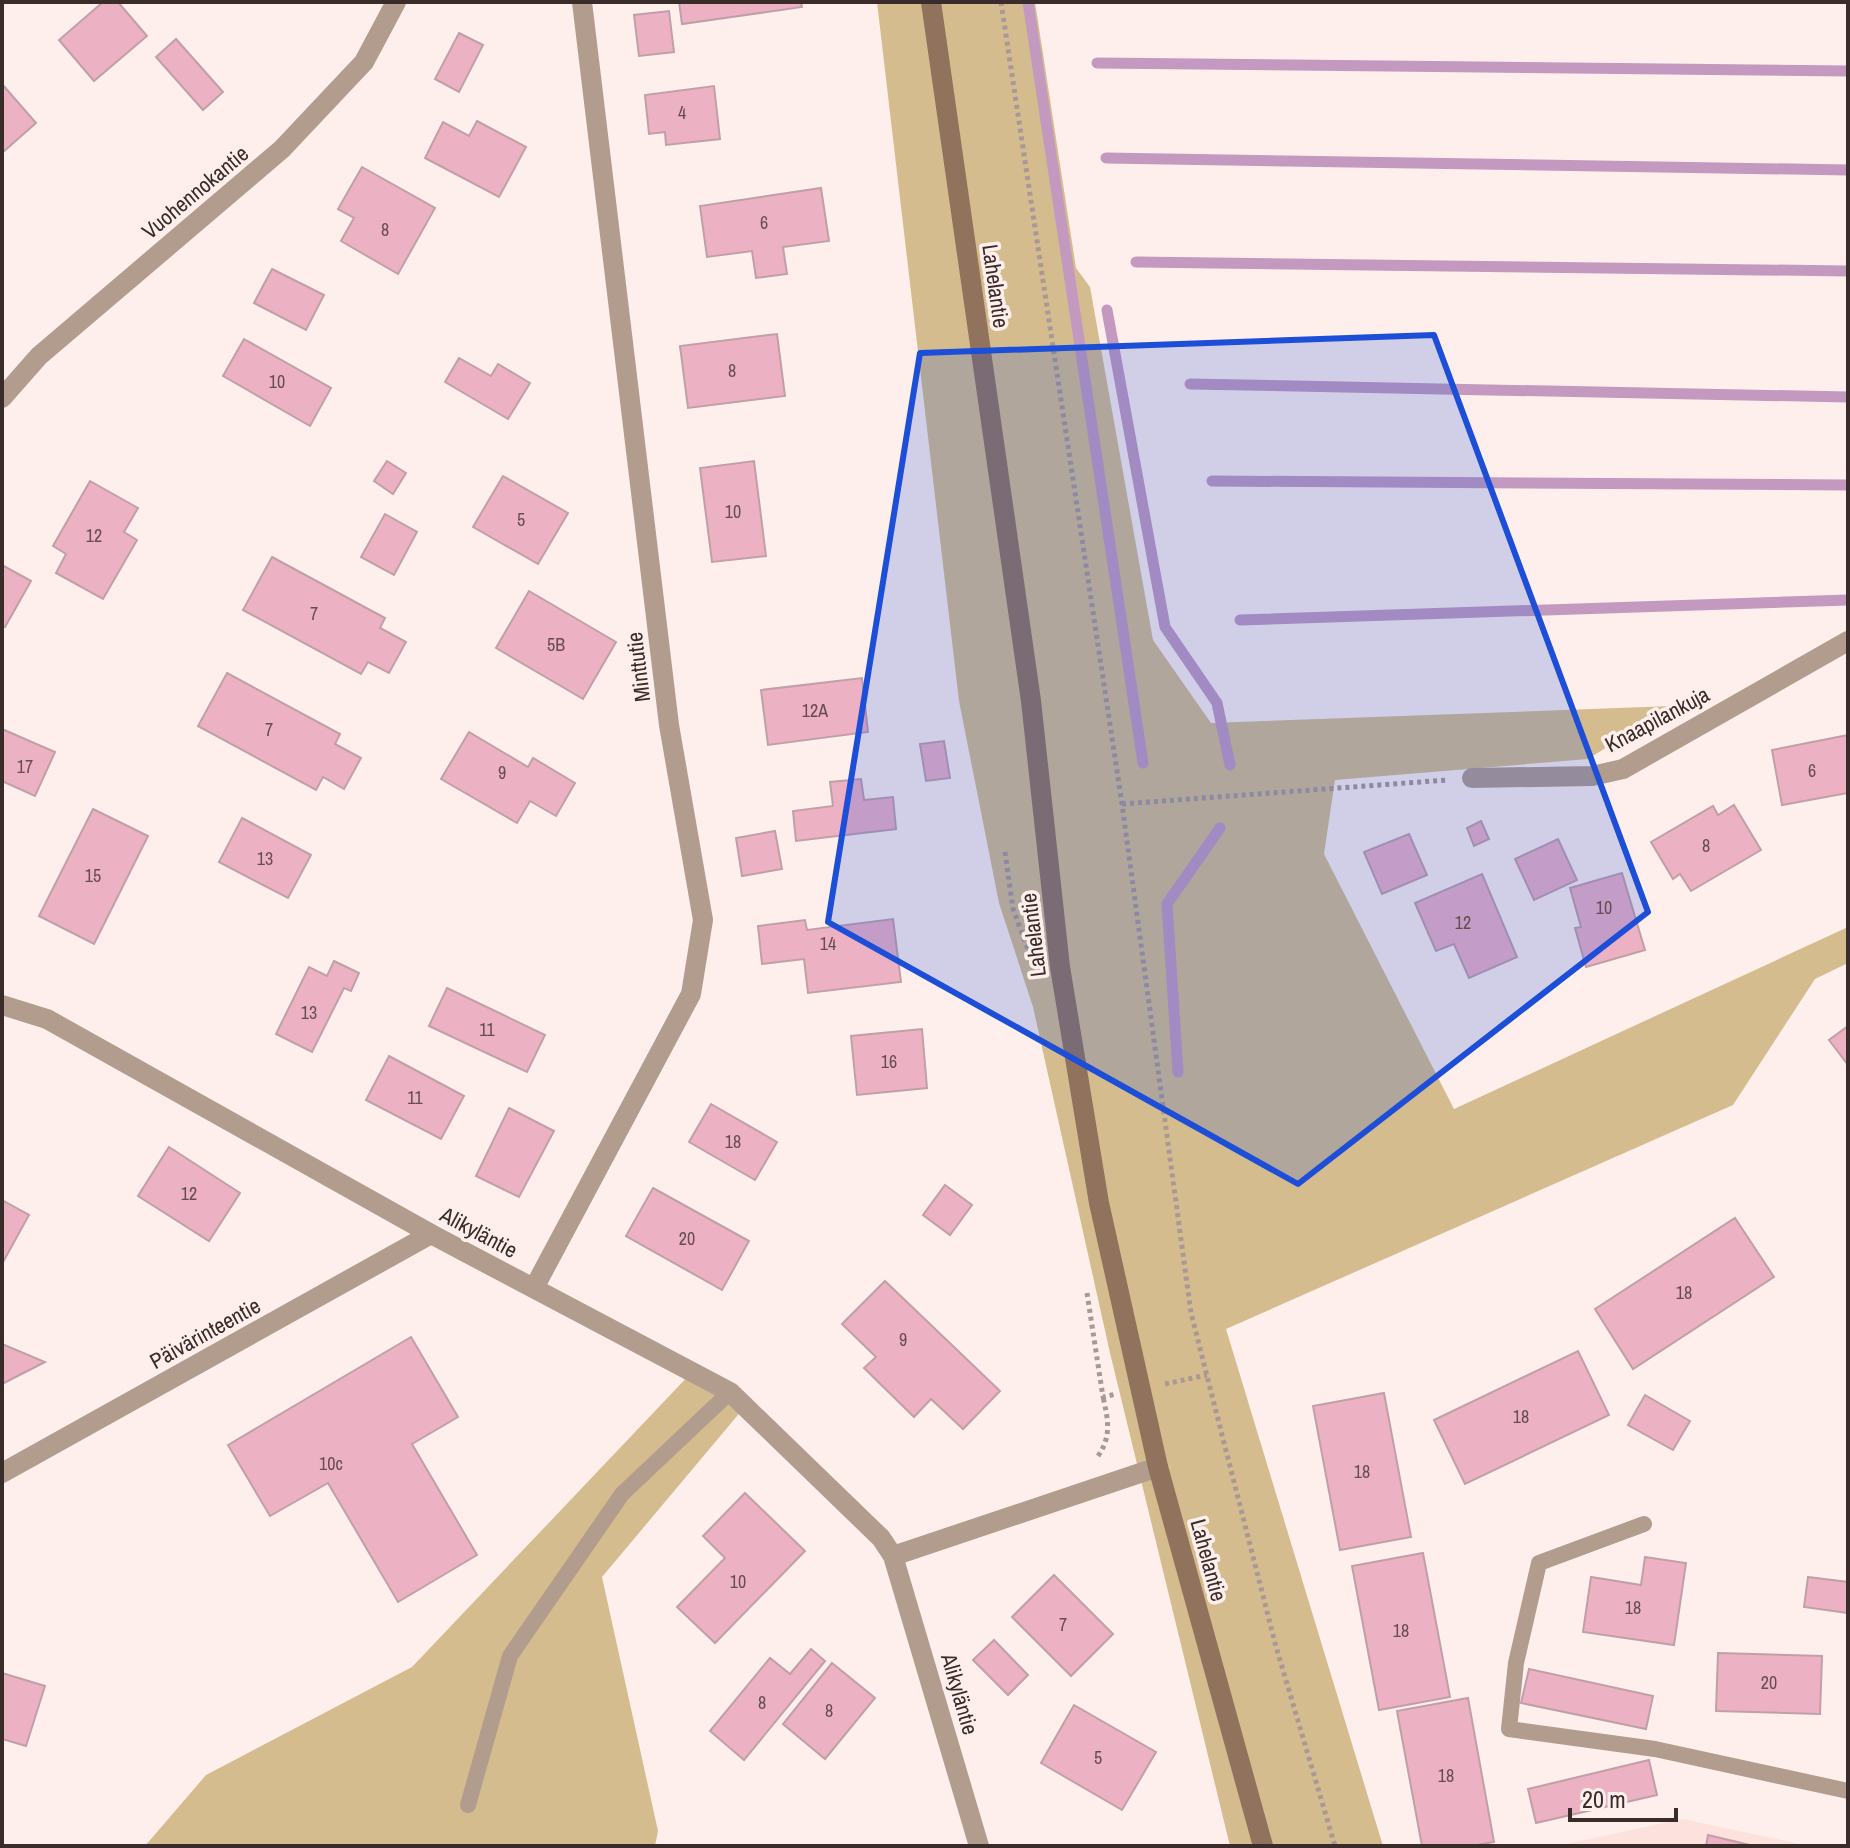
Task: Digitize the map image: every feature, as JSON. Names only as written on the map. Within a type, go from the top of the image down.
[{"type":"main road","name":"Lahelantie","points":[[931,2],[1031,701],[1060,967],[1099,1203],[1158,1467],[1263,1846]]},
{"type":"street","name":"Vuohennokantie","points":[[2,398],[39,356],[282,149],[364,62],[396,2]]},
{"type":"street","name":"Minttutie","points":[[534,1288],[691,994],[703,920],[669,725],[582,2]]},
{"type":"street","name":"Knaapilankuja","points":[[1472,778],[1592,776],[1623,769],[1848,641]]},
{"type":"street","name":"Alikyläntie","points":[[2,1005],[47,1019],[431,1234],[730,1392],[881,1538],[893,1556],[979,1846]]},
{"type":"street","name":"Päivärinteentie","points":[[2,1473],[431,1234]]},
{"type":"street","points":[[893,1556],[1158,1467]]},
{"type":"lane","points":[[468,1805],[510,1656],[622,1494],[730,1392]]},
{"type":"lane","points":[[1644,1524],[1539,1563],[1516,1663],[1509,1729],[1655,1749],[1848,1791]]},
{"type":"path","points":[[1001,2],[1122,804],[1191,1313],[1275,1643],[1335,1846]]},
{"type":"path","points":[[1122,804],[1472,778]]},
{"type":"highlighted area","points":[[1434,335],[1648,912],[1298,1184],[828,922],[920,353]]},
{"type":"shaded area","points":[[877,2],[1035,2],[1076,268],[1090,287],[1153,640],[1211,723],[1672,706],[1588,759],[1335,780],[1324,854],[1454,1109],[1848,927],[1848,963],[1815,979],[1733,1105],[1226,1329],[1383,1846],[1230,1846],[1110,1353],[1033,1007],[999,903],[959,701]]},
{"type":"shaded area","points":[[692,1372],[748,1403],[602,1577],[658,1831],[655,1846],[145,1846],[206,1775],[412,1667]]},
{"type":"shaded area","points":[[1683,1819],[1809,1846],[1556,1846]]},
{"type":"building","points":[[103,2],[118,2],[147,36],[94,81],[59,40]]},
{"type":"building","points":[[679,2],[801,2],[802,7],[682,24]]},
{"type":"building","points":[[669,11],[674,52],[639,56],[634,15]]},
{"type":"building","points":[[459,33],[483,45],[459,92],[435,79]]},
{"type":"building","points":[[176,39],[223,92],[203,110],[156,57]]},
{"type":"building","points":[[2,84],[36,123],[2,153]]},
{"type":"building","points":[[714,86],[720,139],[666,145],[665,132],[649,134],[645,95]]},
{"type":"building","points":[[477,121],[526,147],[499,197],[425,158],[443,122],[469,136]]},
{"type":"building","points":[[362,167],[435,208],[398,274],[341,241],[354,218],[338,209]]},
{"type":"building","points":[[821,188],[829,241],[783,247],[787,274],[756,278],[752,251],[707,257],[700,206]]},
{"type":"building","points":[[272,269],[324,295],[306,330],[254,303]]},
{"type":"building","points":[[777,334],[785,396],[688,408],[680,346]]},
{"type":"building","points":[[244,339],[331,388],[310,426],[223,376]]},
{"type":"building","points":[[459,358],[491,376],[498,364],[530,383],[508,419],[445,382]]},
{"type":"building","points":[[387,461],[406,473],[393,494],[374,481]]},
{"type":"building","points":[[754,461],[766,556],[712,562],[700,468]]},
{"type":"building","points":[[503,476],[568,513],[538,564],[473,527]]},
{"type":"building","points":[[90,481],[138,508],[124,532],[137,540],[103,599],[56,573],[66,554],[53,546]]},
{"type":"building","points":[[385,514],[417,532],[394,575],[361,557]]},
{"type":"building","points":[[272,557],[385,618],[380,628],[406,642],[389,673],[368,662],[361,674],[243,610]]},
{"type":"building","points":[[2,565],[31,581],[5,627],[2,625]]},
{"type":"building","points":[[529,591],[616,642],[583,699],[496,648]]},
{"type":"building","points":[[227,673],[340,734],[335,744],[361,758],[344,789],[323,777],[316,790],[198,726]]},
{"type":"building","points":[[862,678],[868,732],[768,745],[761,690]]},
{"type":"building","points":[[2,729],[55,752],[35,796],[2,781]]},
{"type":"building","points":[[469,732],[528,767],[533,758],[575,783],[556,816],[530,801],[517,823],[441,779]]},
{"type":"building","points":[[1848,735],[1848,793],[1782,805],[1772,750]]},
{"type":"building","points":[[944,741],[950,778],[926,781],[920,744]]},
{"type":"building","points":[[861,779],[864,800],[893,797],[896,829],[796,841],[793,811],[833,806],[830,782]]},
{"type":"building","points":[[1734,805],[1761,850],[1691,891],[1680,874],[1673,879],[1651,842],[1713,806],[1718,815]]},
{"type":"building","points":[[93,809],[148,836],[94,944],[39,916]]},
{"type":"building","points":[[242,818],[311,855],[288,898],[219,862]]},
{"type":"building","points":[[1481,821],[1489,839],[1474,846],[1467,828]]},
{"type":"building","points":[[775,831],[782,869],[742,876],[736,838]]},
{"type":"building","points":[[1409,834],[1427,875],[1382,894],[1364,852]]},
{"type":"building","points":[[1558,839],[1577,880],[1534,900],[1515,859]]},
{"type":"building","points":[[1622,873],[1645,950],[1586,967],[1575,928],[1581,927],[1570,888]]},
{"type":"building","points":[[1482,874],[1517,957],[1469,978],[1454,944],[1436,951],[1415,903]]},
{"type":"building","points":[[893,919],[901,982],[808,993],[804,959],[762,964],[758,926],[805,920],[807,930]]},
{"type":"building","points":[[334,961],[359,973],[351,991],[344,988],[312,1052],[276,1034],[309,967],[327,976]]},
{"type":"building","points":[[447,988],[545,1035],[527,1072],[429,1026]]},
{"type":"building","points":[[1848,1026],[1848,1065],[1829,1040]]},
{"type":"building","points":[[922,1029],[927,1088],[857,1095],[851,1036]]},
{"type":"building","points":[[389,1056],[464,1096],[441,1139],[366,1100]]},
{"type":"building","points":[[711,1104],[777,1142],[755,1180],[689,1142]]},
{"type":"building","points":[[509,1108],[554,1131],[519,1197],[476,1176]]},
{"type":"building","points":[[169,1147],[240,1193],[209,1241],[138,1196]]},
{"type":"building","points":[[945,1185],[972,1205],[950,1235],[923,1215]]},
{"type":"building","points":[[653,1188],[749,1241],[722,1290],[626,1236]]},
{"type":"building","points":[[2,1200],[29,1215],[2,1264]]},
{"type":"building","points":[[1735,1218],[1774,1277],[1633,1369],[1595,1309]]},
{"type":"building","points":[[885,1281],[1000,1391],[963,1429],[931,1399],[914,1417],[864,1368],[876,1357],[842,1324]]},
{"type":"building","points":[[411,1337],[458,1417],[412,1444],[477,1555],[398,1602],[328,1483],[270,1516],[228,1445]]},
{"type":"building","points":[[2,1344],[45,1362],[2,1384]]},
{"type":"building","points":[[1578,1351],[1609,1415],[1465,1484],[1434,1420]]},
{"type":"building","points":[[1384,1393],[1411,1537],[1340,1550],[1313,1406]]},
{"type":"building","points":[[1645,1395],[1690,1421],[1673,1450],[1628,1425]]},
{"type":"building","points":[[745,1493],[805,1551],[715,1643],[677,1607],[725,1558],[703,1536]]},
{"type":"building","points":[[1423,1553],[1450,1697],[1379,1710],[1352,1566]]},
{"type":"building","points":[[1645,1557],[1686,1563],[1674,1645],[1583,1632],[1591,1577],[1641,1585]]},
{"type":"building","points":[[1054,1575],[1113,1634],[1071,1676],[1012,1617]]},
{"type":"building","points":[[1808,1577],[1848,1582],[1848,1613],[1804,1607]]},
{"type":"building","points":[[994,1640],[1028,1675],[1008,1695],[973,1660]]},
{"type":"building","points":[[811,1649],[825,1661],[744,1760],[710,1731],[770,1658],[790,1674]]},
{"type":"building","points":[[1718,1653],[1822,1656],[1820,1714],[1716,1711]]},
{"type":"building","points":[[832,1663],[875,1698],[825,1759],[783,1724]]},
{"type":"building","points":[[1529,1669],[1653,1696],[1646,1729],[1521,1703]]},
{"type":"building","points":[[2,1673],[45,1686],[26,1746],[2,1739]]},
{"type":"building","points":[[1468,1698],[1494,1842],[1471,1846],[1422,1846],[1397,1711]]},
{"type":"building","points":[[1074,1705],[1156,1752],[1122,1810],[1041,1763]]},
{"type":"building","points":[[1649,1760],[1657,1795],[1536,1823],[1528,1789]]},
{"type":"building","points":[[1708,1835],[1754,1846],[1706,1846]]},
{"type":"waterway","points":[[1028,2],[1143,763]]},
{"type":"waterway","points":[[1097,63],[1848,71]]},
{"type":"waterway","points":[[1106,158],[1848,170]]},
{"type":"waterway","points":[[1136,262],[1848,271]]},
{"type":"waterway","points":[[1107,310],[1165,627],[1217,703],[1230,765]]},
{"type":"waterway","points":[[1190,384],[1848,397]]},
{"type":"waterway","points":[[1212,481],[1848,485]]},
{"type":"waterway","points":[[1240,620],[1848,600]]},
{"type":"waterway","points":[[1178,1072],[1167,904],[1220,828]]}]
